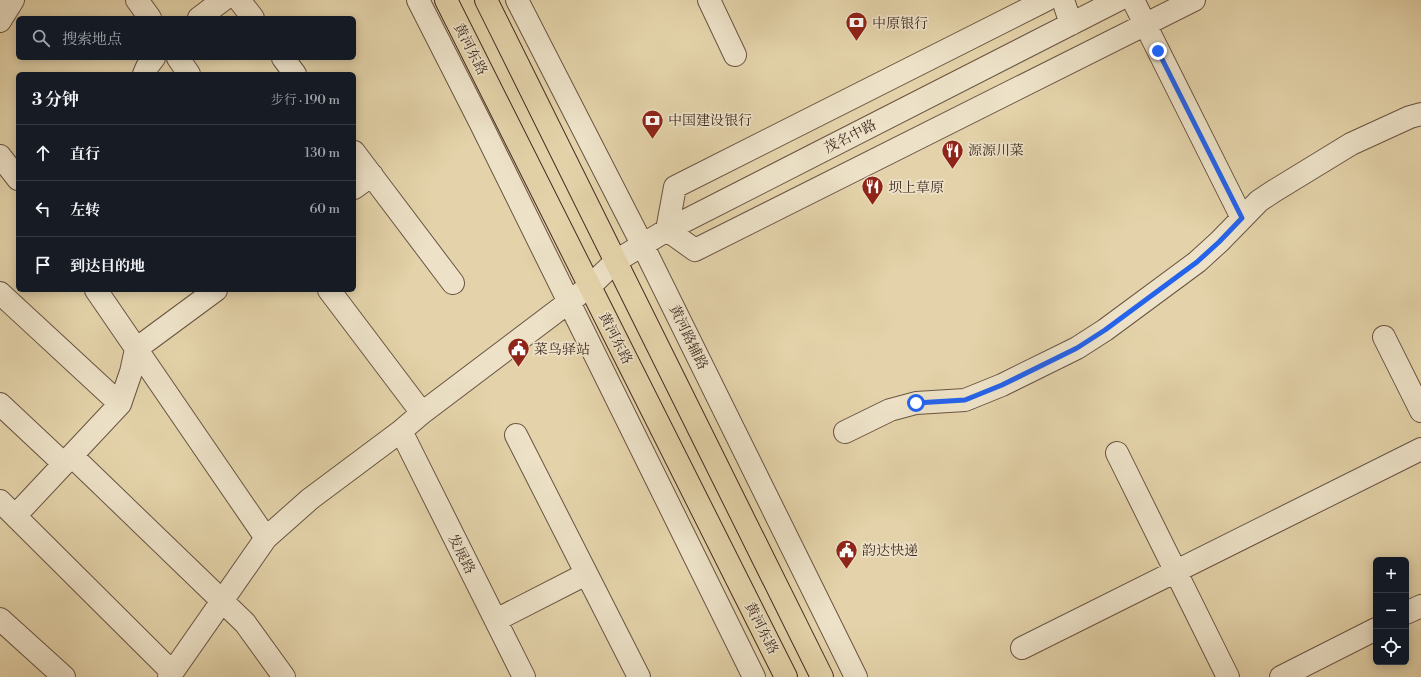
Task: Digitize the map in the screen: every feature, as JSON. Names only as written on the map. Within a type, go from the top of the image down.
[{"type":"main road","name":"黄河东路","points":[[446,0],[786,677]]},
{"type":"main road","points":[[486,0],[822,677]]},
{"type":"street","points":[[0,21],[13,0]]},
{"type":"street","points":[[137,0],[149,16]]},
{"type":"street","points":[[202,16],[223,0]]},
{"type":"street","points":[[239,0],[251,16]]},
{"type":"street","points":[[418,0],[754,677]]},
{"type":"street","name":"黄河路辅路","points":[[518,0],[642,244],[856,677]]},
{"type":"street","points":[[708,0],[735,55]]},
{"type":"street","points":[[1046,0],[675,187],[667,230],[695,250],[1194,0]]},
{"type":"street","points":[[1063,0],[1070,24]]},
{"type":"street","name":"茂名中路","points":[[170,675],[266,538],[310,499],[590,286],[616,261],[667,230],[1118,0]]},
{"type":"street","points":[[1133,0],[1242,218]]},
{"type":"street","points":[[145,72],[152,60]]},
{"type":"street","points":[[179,60],[188,72]]},
{"type":"street","points":[[284,60],[294,72]]},
{"type":"street","points":[[845,432],[890,410],[916,403],[965,400],[1002,385],[1077,348],[1105,330],[1197,262],[1259,202],[1274,191],[1350,144],[1421,114]]},
{"type":"street","points":[[356,155],[453,282]]},
{"type":"street","points":[[0,156],[16,176]]},
{"type":"street","points":[[356,187],[372,175]]},
{"type":"street","points":[[97,292],[266,538]]},
{"type":"street","points":[[170,675],[8,508],[68,460],[120,404],[131,372],[136,349],[209,292]]},
{"type":"street","points":[[331,292],[422,413]]},
{"type":"street","points":[[0,293],[120,404]]},
{"type":"street","points":[[1384,337],[1421,411]]},
{"type":"street","points":[[0,404],[68,460],[246,623],[284,677]]},
{"type":"street","name":"发展路","points":[[401,431],[524,677]]},
{"type":"street","points":[[516,435],[639,677]]},
{"type":"street","points":[[1022,648],[1421,449]]},
{"type":"street","points":[[1117,453],[1228,677]]},
{"type":"street","points":[[496,620],[586,574]]},
{"type":"street","points":[[1409,612],[1421,606]]},
{"type":"street","points":[[0,619],[64,677]]},
{"type":"street","points":[[1281,677],[1373,631]]},
{"type":"place","name":"中原银行","points":[[856,42]]},
{"type":"place","name":"中国建设银行","points":[[653,140]]},
{"type":"place","name":"源源川菜","points":[[952,170]]},
{"type":"place","name":"坝上草原","points":[[873,206]]},
{"type":"place","name":"菜鸟驿站","points":[[519,368]]},
{"type":"place","name":"韵达快递","points":[[846,570]]},
{"type":"route","points":[[916,403],[965,400],[1002,385],[1077,348],[1105,330],[1197,262],[1242,218],[1158,51]]}]
